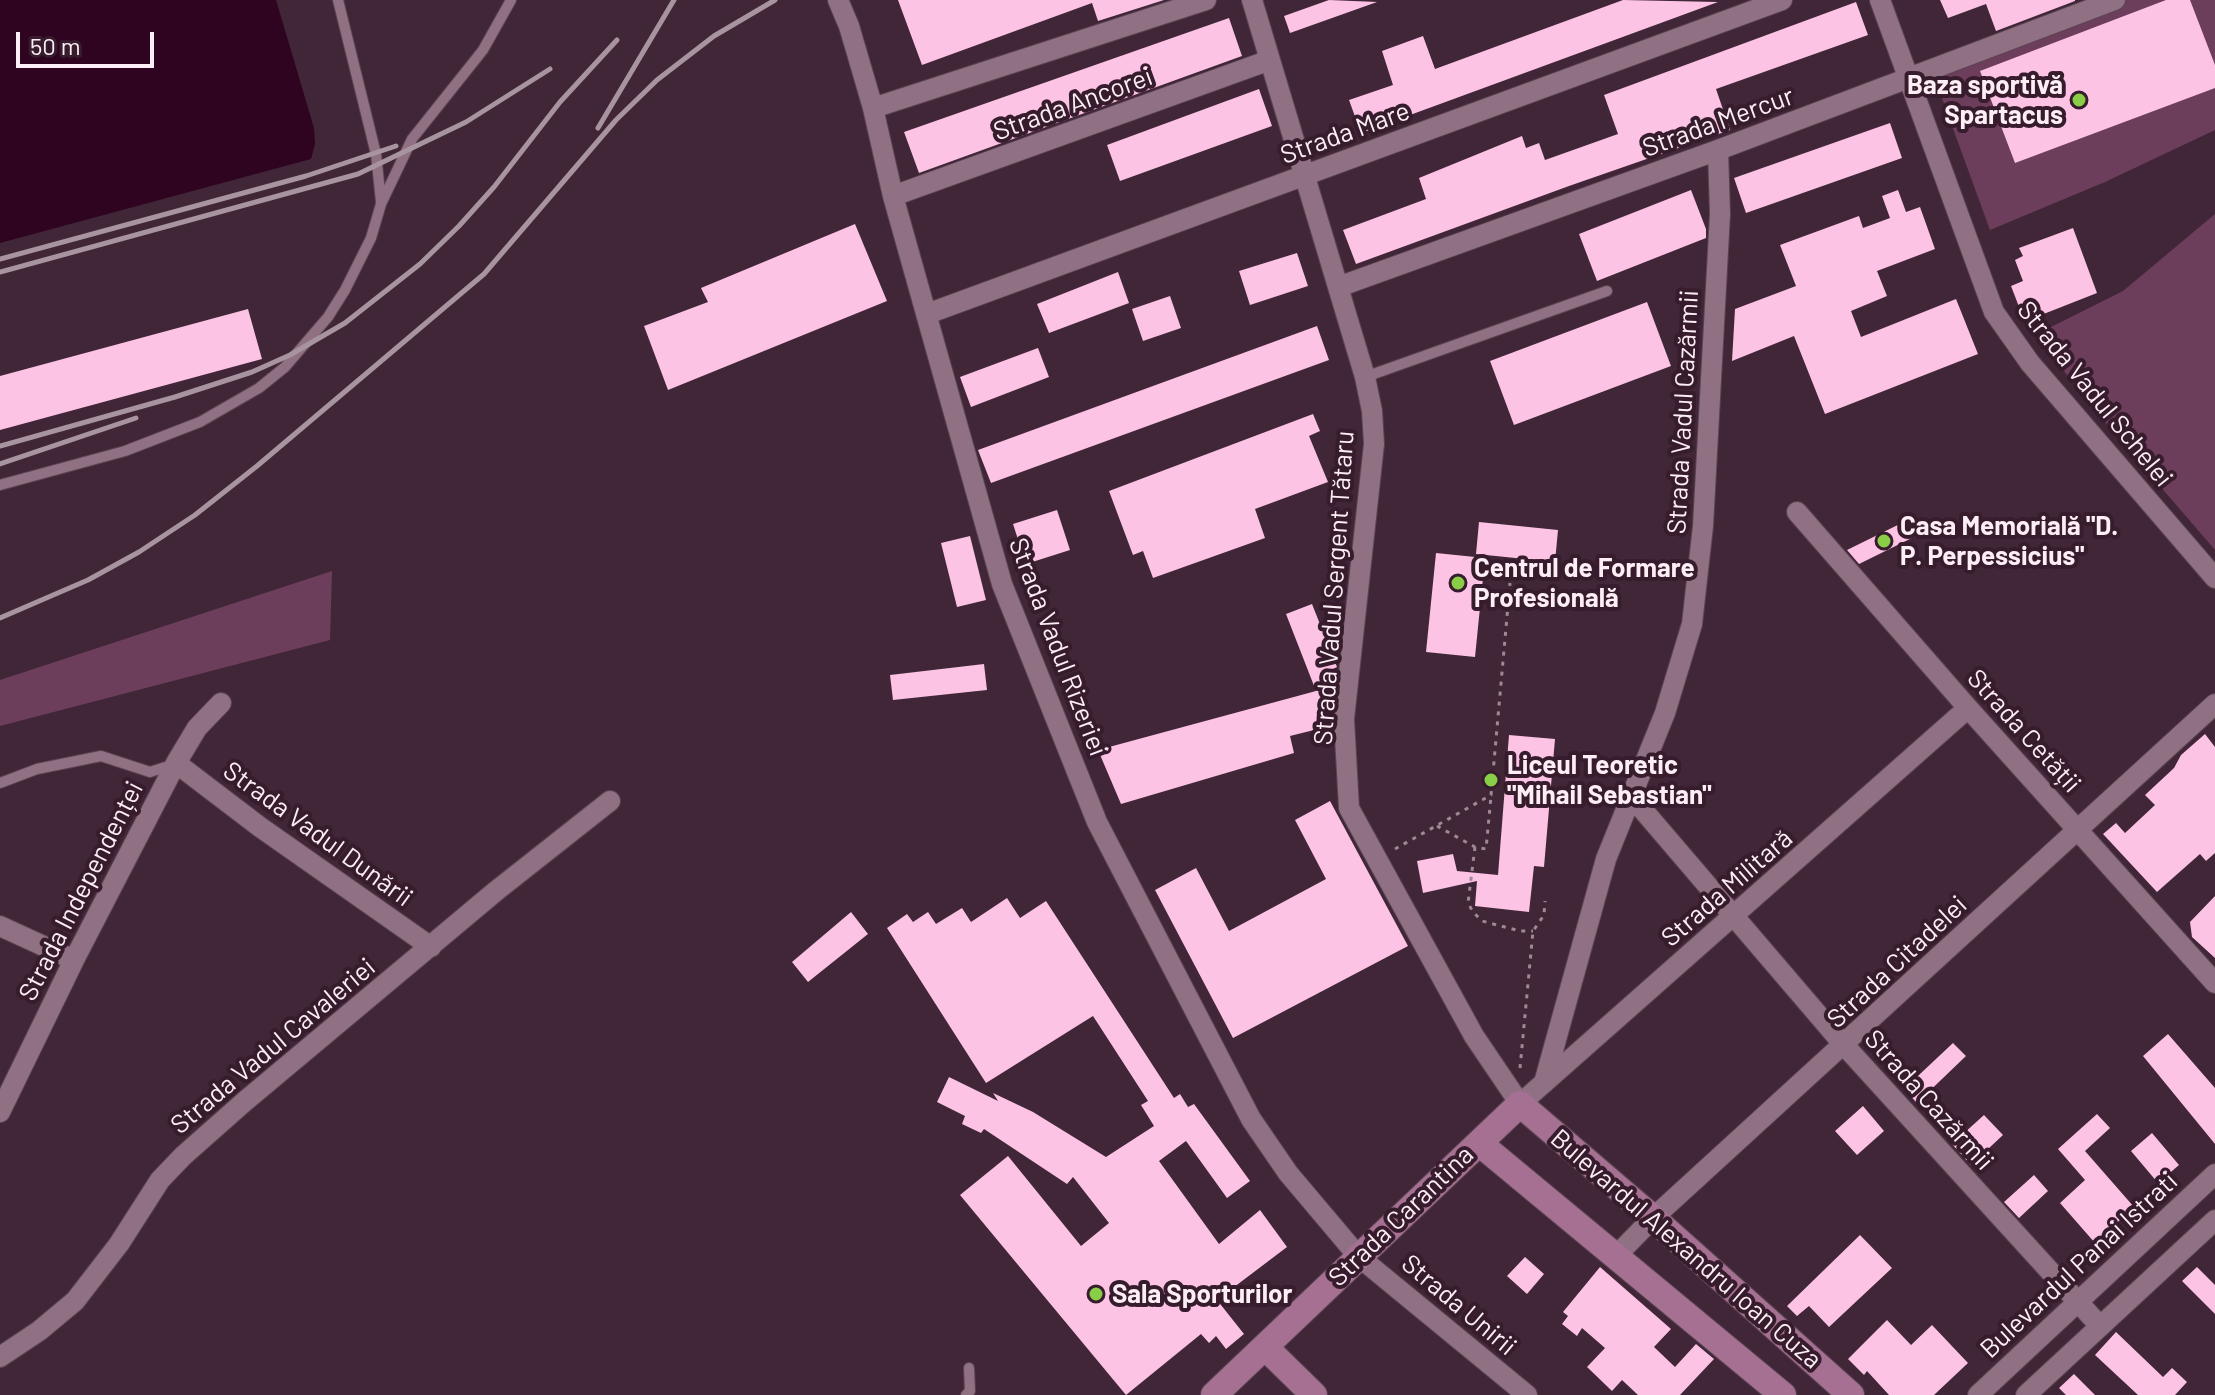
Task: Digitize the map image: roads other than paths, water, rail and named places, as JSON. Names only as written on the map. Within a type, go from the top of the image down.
[{"type":"main road","name":"Strada Carantina","points":[[1214,1395],[1520,1104]]},
{"type":"main road","name":"Bulevardul Alexandru Ioan Cuza","points":[[1520,1104],[1851,1395]]},
{"type":"main road","name":"Bulevardul Alexandru Ioan Cuza","points":[[1479,1143],[1783,1395]]},
{"type":"main road","points":[[1266,1348],[1314,1395]]},
{"type":"street","name":"Strada Vadul Rizeriei","points":[[838,0],[849,26],[873,108],[893,196],[1002,584],[1097,822],[1251,1119],[1288,1173],[1358,1256]]},
{"type":"street","points":[[873,108],[1206,0]]},
{"type":"street","name":"Strada Vadul Sergent Tătaru","points":[[1252,0],[1365,377],[1372,411],[1374,444],[1344,719],[1349,808],[1474,1036],[1520,1104]]},
{"type":"street","name":"Strada Mare","points":[[927,314],[1782,0]]},
{"type":"street","name":"Strada Vadul Schelei","points":[[1880,0],[1994,312],[2030,363],[2215,578]]},
{"type":"street","name":"Strada Mercur","points":[[1338,287],[1718,150],[2115,0]]},
{"type":"street","name":"Strada Ancorei","points":[[893,196],[1270,60]]},
{"type":"street","name":"Strada Vadul Cazărmii","points":[[1544,1083],[1606,859],[1665,713],[1692,624],[1705,495],[1720,214],[1718,150]]},
{"type":"street","name":"Strada Cetății","points":[[1797,512],[2215,983]]},
{"type":"street","name":"Strada Independenței","points":[[0,1112],[176,763],[197,728],[221,703]]},
{"type":"street","name":"Strada Citadelei","points":[[1614,1258],[1653,1218],[2215,704]]},
{"type":"street","name":"Strada Militară","points":[[1520,1104],[1968,708]]},
{"type":"street","name":"Strada Vadul Dunării","points":[[176,763],[260,827],[431,947]]},
{"type":"street","name":"Strada Cazărmii","points":[[1631,796],[1844,1045],[2099,1325]]},
{"type":"street","name":"Strada Vadul Cavaleriei","points":[[0,1357],[39,1331],[75,1301],[119,1244],[160,1180],[183,1156],[496,891],[610,801]]},
{"type":"street","points":[[0,926],[74,960]]},
{"type":"street","name":"Bulevardul Panai Istrati","points":[[1978,1395],[2215,1174]]},
{"type":"street","points":[[2026,1395],[2215,1220]]},
{"type":"street","name":"Strada Unirii","points":[[1358,1256],[1527,1395]]},
{"type":"lane","points":[[338,0],[376,154],[381,204]]},
{"type":"lane","points":[[0,485],[125,451],[164,437],[200,422],[259,388],[285,367],[328,317],[360,261],[381,204],[412,139],[483,50],[511,0]]},
{"type":"lane","points":[[1365,377],[1607,291]]},
{"type":"lane","points":[[0,783],[37,769],[101,756],[150,772],[176,763]]},
{"type":"lane","points":[[966,1395],[970,1391],[969,1368]]},
{"type":"railway","points":[[598,128],[674,0]]},
{"type":"railway","points":[[0,618],[88,580],[139,552],[195,515],[257,466],[484,274],[616,120],[657,80],[714,36],[775,0]]},
{"type":"railway","points":[[0,446],[252,372],[290,355],[345,323],[420,264],[459,226],[494,187],[560,102],[617,40]]},
{"type":"railway","points":[[0,272],[358,174],[466,122],[550,69]]},
{"type":"railway","points":[[0,259],[306,176],[396,146]]},
{"type":"railway","points":[[0,464],[136,418]]},
{"type":"place","name":"Baza sportivă Spartacus","points":[[2079,100]]},
{"type":"place","name":"Casa Memorială \"D. P. Perpessicius\"","points":[[1884,541]]},
{"type":"place","name":"Centrul de Formare Profesională","points":[[1458,583]]},
{"type":"place","name":"Liceul Teoretic \"Mihail Sebastian\"","points":[[1491,780]]},
{"type":"place","name":"Sala Sporturilor","points":[[1096,1294]]}]
